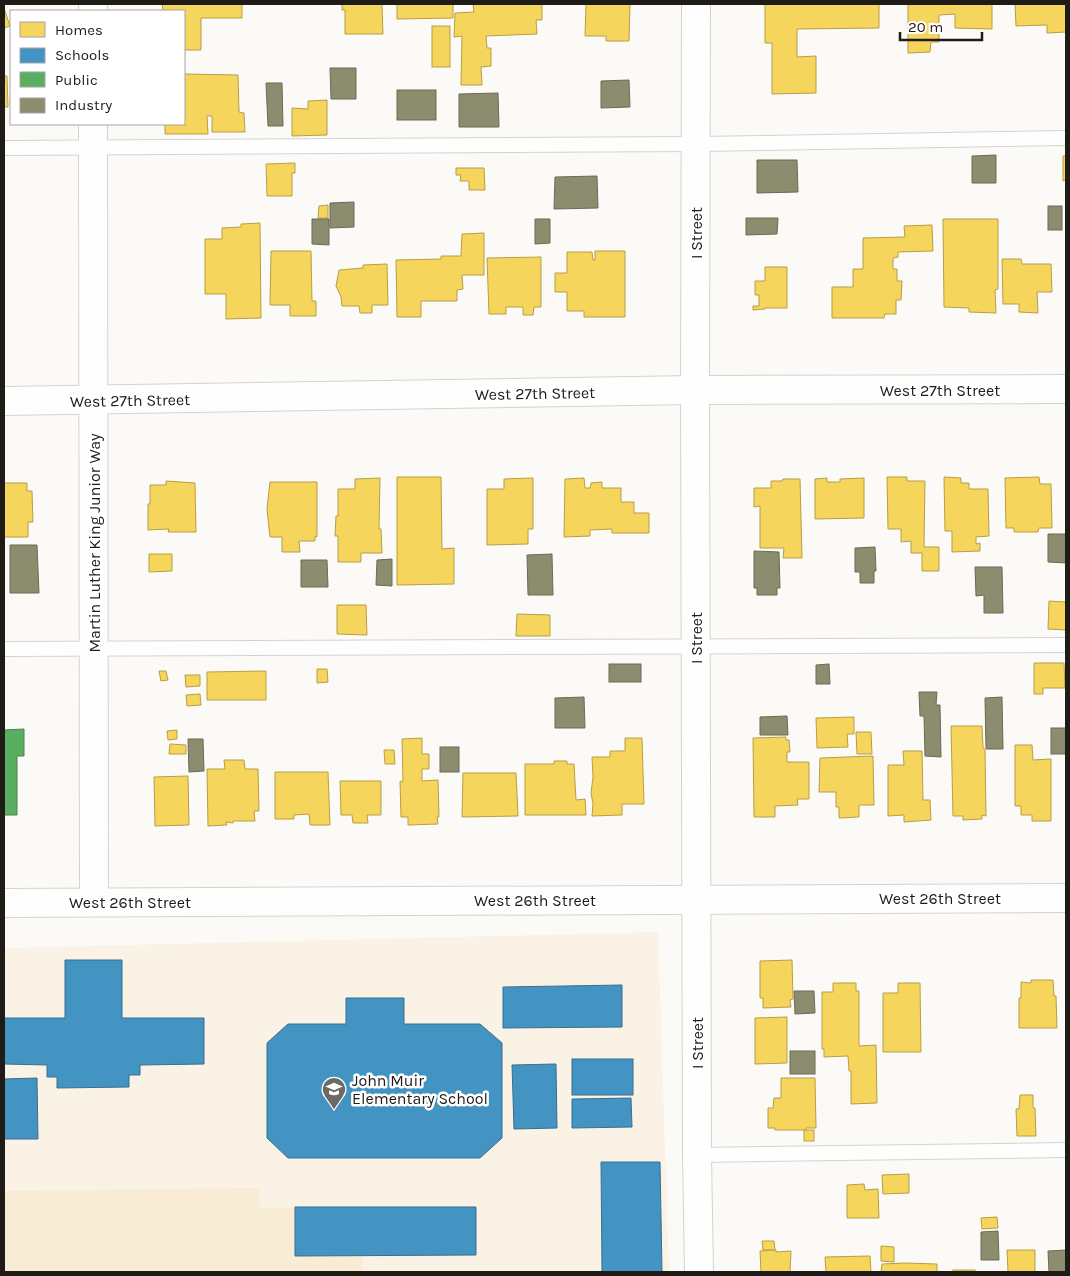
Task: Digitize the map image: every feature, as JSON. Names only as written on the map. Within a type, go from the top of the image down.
[{"type":"street","name":"I Street","points":[[696,4],[695,390],[699,1272]]},
{"type":"street","name":"Martin Luther King Junior Way","points":[[93,135],[94,902]]},
{"type":"street","name":"West 27th Street","points":[[4,402],[695,390],[1066,389]]},
{"type":"street","name":"West 26th Street","points":[[4,903],[1066,898]]},
{"type":"lane","points":[[4,148],[93,135],[696,144],[1066,138]]},
{"type":"lane","points":[[4,649],[696,648],[1066,645]]},
{"type":"lane","points":[[697,1155],[1066,1150]]},
{"type":"shaded area","name":"John Muir Elementary School","points":[[658,932],[669,1272],[4,1272],[4,948]]},
{"type":"shaded area","points":[[259,1188],[260,1208],[361,1206],[362,1272],[4,1272],[4,1191]]},
{"type":"building: Homes","points":[[162,4],[242,4],[242,18],[201,18],[201,50],[185,50],[185,10],[163,10]]},
{"type":"building: Homes","points":[[342,4],[382,4],[383,34],[345,34],[345,10],[342,10]]},
{"type":"building: Homes","points":[[397,4],[453,4],[453,18],[397,19]]},
{"type":"building: Homes","points":[[473,4],[542,4],[542,20],[536,20],[537,34],[486,36],[487,48],[491,48],[491,66],[481,67],[482,85],[461,85],[462,36],[454,37],[455,13],[474,12]]},
{"type":"building: Homes","points":[[586,4],[630,4],[629,41],[606,41],[606,36],[585,36]]},
{"type":"building: Homes","points":[[765,4],[879,4],[879,28],[797,29],[797,57],[816,56],[816,93],[772,94],[772,43],[765,43]]},
{"type":"building: Homes","points":[[908,4],[992,4],[992,29],[955,28],[955,14],[939,15],[939,42],[931,42],[930,52],[908,53]]},
{"type":"building: Homes","points":[[1015,4],[1066,4],[1066,32],[1047,33],[1047,25],[1016,26]]},
{"type":"building: Homes","points":[[4,8],[10,26],[4,28]]},
{"type":"building: Homes","points":[[432,26],[450,26],[450,67],[432,67]]},
{"type":"building: Homes","points":[[185,74],[238,75],[239,112],[244,113],[245,132],[212,132],[212,116],[207,116],[208,134],[165,134],[165,125],[185,125]]},
{"type":"building: Homes","points":[[4,76],[7,76],[8,107],[4,107]]},
{"type":"building: Homes","points":[[327,100],[327,135],[292,136],[292,108],[308,109],[308,101]]},
{"type":"building: Homes","points":[[1063,156],[1066,156],[1066,180],[1063,181]]},
{"type":"building: Homes","points":[[295,163],[295,173],[292,173],[292,196],[267,196],[266,164]]},
{"type":"building: Homes","points":[[456,168],[484,168],[485,190],[469,190],[469,181],[460,181],[461,175],[456,175]]},
{"type":"building: Homes","points":[[328,205],[328,218],[318,218],[319,206]]},
{"type":"building: Homes","points":[[943,219],[998,219],[996,313],[969,312],[969,308],[944,307]]},
{"type":"building: Homes","points":[[260,223],[261,318],[226,319],[226,294],[205,294],[205,239],[222,239],[222,228]]},
{"type":"building: Homes","points":[[932,225],[933,251],[898,252],[898,257],[893,258],[893,269],[897,269],[897,281],[902,281],[901,300],[896,300],[896,314],[885,314],[884,318],[832,318],[832,287],[853,287],[853,269],[863,269],[863,238],[905,237],[904,226]]},
{"type":"building: Homes","points":[[484,233],[484,275],[462,275],[463,289],[457,290],[457,301],[421,301],[421,317],[397,317],[396,260],[441,259],[441,256],[461,256],[462,234]]},
{"type":"building: Homes","points":[[271,251],[311,251],[312,301],[316,301],[316,316],[290,316],[290,305],[270,305]]},
{"type":"building: Homes","points":[[595,251],[625,251],[625,317],[584,317],[584,311],[567,311],[567,292],[555,292],[555,273],[567,273],[567,252],[592,252],[593,260],[595,260]]},
{"type":"building: Homes","points":[[541,257],[541,307],[534,307],[533,315],[523,315],[523,307],[506,307],[506,314],[489,314],[487,258]]},
{"type":"building: Homes","points":[[1002,259],[1021,259],[1022,264],[1051,264],[1052,292],[1037,292],[1038,313],[1019,312],[1019,304],[1003,304]]},
{"type":"building: Homes","points":[[387,264],[388,305],[372,305],[372,313],[360,313],[359,306],[342,306],[341,297],[336,286],[339,270],[363,268],[363,265]]},
{"type":"building: Homes","points":[[765,267],[787,267],[787,308],[753,310],[753,306],[759,306],[759,295],[755,295],[755,281],[765,281]]},
{"type":"building: Homes","points":[[397,477],[441,477],[442,549],[454,548],[454,584],[397,585]]},
{"type":"building: Homes","points":[[887,477],[907,477],[907,481],[925,481],[924,547],[939,547],[939,571],[922,571],[922,553],[911,553],[911,541],[901,542],[901,529],[888,529]]},
{"type":"building: Homes","points":[[944,477],[961,478],[961,483],[969,483],[969,489],[988,489],[989,536],[976,537],[976,544],[980,543],[980,551],[952,552],[952,531],[945,531]]},
{"type":"building: Homes","points":[[1039,477],[1040,484],[1051,484],[1052,528],[1039,528],[1038,532],[1014,532],[1014,528],[1006,528],[1005,478]]},
{"type":"building: Homes","points":[[380,478],[379,529],[381,529],[382,553],[361,553],[361,562],[338,562],[338,536],[335,536],[336,516],[338,516],[338,489],[355,489],[355,479]]},
{"type":"building: Homes","points":[[533,478],[533,529],[528,529],[528,544],[487,545],[487,489],[504,489],[504,479]]},
{"type":"building: Homes","points":[[584,478],[585,488],[590,488],[591,483],[602,482],[602,488],[621,488],[621,502],[634,502],[634,513],[649,513],[649,533],[612,533],[612,529],[590,530],[590,536],[564,537],[565,479]]},
{"type":"building: Homes","points":[[827,478],[827,482],[840,482],[840,479],[864,478],[864,518],[815,519],[815,479]]},
{"type":"building: Homes","points":[[783,479],[800,479],[802,558],[783,558],[784,548],[760,548],[760,506],[754,507],[754,488],[771,488],[771,481],[782,481]]},
{"type":"building: Homes","points":[[166,481],[195,483],[196,532],[168,532],[169,529],[148,530],[150,485],[166,485]]},
{"type":"building: Homes","points":[[270,482],[317,482],[317,537],[315,536],[315,541],[299,541],[300,552],[282,552],[282,537],[270,537],[267,509]]},
{"type":"building: Homes","points":[[4,483],[27,483],[27,491],[32,491],[33,522],[28,522],[28,537],[4,537]]},
{"type":"building: Homes","points":[[149,554],[172,554],[172,571],[149,572]]},
{"type":"building: Homes","points":[[1049,601],[1066,602],[1066,630],[1048,629]]},
{"type":"building: Homes","points":[[337,605],[366,605],[367,635],[337,634]]},
{"type":"building: Homes","points":[[517,614],[550,615],[550,636],[516,636]]},
{"type":"building: Homes","points":[[1034,663],[1064,663],[1065,688],[1043,688],[1043,694],[1034,694]]},
{"type":"building: Homes","points":[[317,669],[327,669],[328,682],[317,683]]},
{"type":"building: Homes","points":[[159,671],[166,671],[168,680],[161,681]]},
{"type":"building: Homes","points":[[266,671],[266,700],[207,700],[207,672]]},
{"type":"building: Homes","points":[[185,675],[200,675],[200,686],[186,687]]},
{"type":"building: Homes","points":[[200,694],[201,705],[187,706],[186,695]]},
{"type":"building: Homes","points":[[854,717],[854,734],[847,734],[848,747],[817,748],[816,718]]},
{"type":"building: Homes","points":[[951,726],[982,726],[983,747],[985,750],[986,816],[982,815],[982,819],[963,820],[963,816],[953,816]]},
{"type":"building: Homes","points":[[177,730],[177,739],[168,740],[167,731]]},
{"type":"building: Homes","points":[[856,732],[871,732],[872,754],[857,754]]},
{"type":"building: Homes","points":[[786,737],[786,740],[789,740],[790,752],[787,752],[787,762],[809,762],[809,799],[797,799],[798,805],[775,806],[775,817],[754,817],[753,738]]},
{"type":"building: Homes","points":[[422,738],[422,754],[429,754],[429,769],[422,769],[422,781],[438,780],[438,824],[408,825],[408,817],[401,817],[400,781],[403,782],[402,739]]},
{"type":"building: Homes","points":[[625,738],[642,738],[644,804],[622,804],[622,815],[592,816],[592,757],[610,757],[610,751],[625,751]]},
{"type":"building: Homes","points":[[170,744],[186,745],[186,754],[169,754]]},
{"type":"building: Homes","points":[[1015,745],[1032,745],[1033,760],[1051,759],[1051,821],[1032,821],[1032,815],[1021,815],[1021,806],[1015,806]]},
{"type":"building: Homes","points":[[384,750],[394,750],[395,764],[385,764]]},
{"type":"building: Homes","points":[[903,751],[922,751],[923,800],[930,800],[931,820],[904,822],[904,815],[888,816],[888,765],[904,765]]},
{"type":"building: Homes","points":[[873,756],[874,805],[859,805],[859,817],[839,818],[839,807],[836,807],[836,792],[819,792],[820,758]]},
{"type":"building: Homes","points":[[224,760],[244,760],[245,769],[258,769],[259,811],[254,811],[255,821],[233,821],[233,823],[226,822],[227,825],[208,826],[207,769],[225,769]]},
{"type":"building: Homes","points":[[554,761],[567,761],[567,764],[574,764],[576,800],[585,799],[586,815],[525,815],[525,764],[554,764]]},
{"type":"building: Homes","points":[[275,772],[328,772],[330,825],[310,825],[309,814],[294,815],[294,819],[275,819]]},
{"type":"building: Homes","points":[[463,773],[516,773],[518,816],[462,817]]},
{"type":"building: Homes","points":[[188,776],[189,825],[155,826],[154,777]]},
{"type":"building: Homes","points":[[340,781],[381,781],[381,815],[367,815],[368,823],[353,823],[352,815],[341,815]]},
{"type":"building: Homes","points":[[792,960],[793,999],[790,1000],[791,1007],[763,1008],[763,998],[760,998],[760,961]]},
{"type":"building: Homes","points":[[1031,980],[1053,980],[1054,996],[1056,996],[1057,1028],[1019,1028],[1021,982],[1031,983]]},
{"type":"building: Homes","points":[[833,983],[856,983],[856,991],[859,991],[859,1046],[876,1045],[877,1103],[851,1104],[851,1071],[849,1071],[848,1056],[824,1057],[824,1049],[822,1049],[822,992],[833,992]]},
{"type":"building: Homes","points":[[898,983],[920,983],[921,1052],[883,1052],[883,993],[898,993]]},
{"type":"building: Homes","points":[[787,1017],[787,1063],[755,1064],[755,1018]]},
{"type":"building: Homes","points":[[781,1078],[815,1078],[816,1128],[806,1128],[806,1130],[775,1130],[775,1128],[768,1128],[768,1108],[773,1108],[774,1098],[781,1098]]},
{"type":"building: Homes","points":[[1020,1095],[1033,1095],[1036,1136],[1017,1136],[1016,1109],[1019,1109]]},
{"type":"building: Homes","points":[[804,1130],[814,1130],[814,1141],[804,1141]]},
{"type":"building: Homes","points":[[909,1174],[909,1193],[883,1194],[882,1175]]},
{"type":"building: Homes","points":[[864,1184],[865,1190],[878,1189],[879,1218],[847,1218],[847,1185]]},
{"type":"building: Homes","points":[[997,1217],[998,1228],[982,1229],[981,1218]]},
{"type":"building: Homes","points":[[762,1241],[774,1241],[775,1250],[763,1250]]},
{"type":"building: Homes","points":[[881,1246],[894,1247],[894,1262],[881,1261]]},
{"type":"building: Homes","points":[[776,1250],[776,1252],[791,1251],[790,1272],[761,1272],[760,1251]]},
{"type":"building: Homes","points":[[1007,1250],[1035,1250],[1035,1272],[1008,1272]]},
{"type":"building: Homes","points":[[870,1256],[871,1272],[826,1272],[825,1257]]},
{"type":"building: Homes","points":[[882,1264],[937,1264],[937,1272],[881,1272]]},
{"type":"building: Homes","points":[[953,1270],[975,1270],[975,1272],[953,1272]]},
{"type":"building: Schools","points":[[65,960],[122,960],[122,1018],[204,1018],[204,1064],[140,1065],[140,1075],[129,1075],[129,1087],[57,1088],[57,1077],[47,1077],[47,1065],[4,1064],[4,1018],[65,1018]]},
{"type":"building: Schools","points":[[622,985],[622,1027],[503,1028],[503,987]]},
{"type":"building: Schools","points":[[346,998],[404,998],[404,1024],[480,1024],[502,1043],[502,1138],[480,1158],[288,1158],[267,1138],[267,1043],[288,1024],[346,1024]]},
{"type":"building: Schools","points":[[572,1059],[633,1059],[633,1095],[572,1095]]},
{"type":"building: Schools","points":[[556,1064],[557,1128],[514,1129],[512,1065]]},
{"type":"building: Schools","points":[[37,1078],[38,1139],[4,1139],[4,1079]]},
{"type":"building: Schools","points":[[631,1098],[632,1127],[572,1128],[572,1099]]},
{"type":"building: Schools","points":[[601,1162],[660,1162],[662,1272],[602,1272]]},
{"type":"building: Schools","points":[[295,1207],[476,1207],[476,1255],[295,1256]]},
{"type":"building: Public","points":[[24,729],[24,756],[17,756],[17,815],[4,815],[4,730]]},
{"type":"building: Industry","points":[[330,68],[356,68],[356,99],[331,99]]},
{"type":"building: Industry","points":[[629,80],[630,107],[601,108],[601,81]]},
{"type":"building: Industry","points":[[266,83],[282,83],[283,126],[268,126]]},
{"type":"building: Industry","points":[[397,90],[436,90],[436,120],[397,120]]},
{"type":"building: Industry","points":[[498,93],[499,127],[459,127],[459,94]]},
{"type":"building: Industry","points":[[996,155],[996,183],[972,183],[972,156]]},
{"type":"building: Industry","points":[[757,160],[797,160],[798,192],[757,193]]},
{"type":"building: Industry","points":[[597,176],[598,208],[554,209],[555,177]]},
{"type":"building: Industry","points":[[354,202],[354,227],[330,228],[330,203]]},
{"type":"building: Industry","points":[[1048,206],[1062,206],[1062,230],[1048,230]]},
{"type":"building: Industry","points":[[746,218],[778,218],[777,234],[746,235]]},
{"type":"building: Industry","points":[[312,219],[329,219],[329,245],[312,244]]},
{"type":"building: Industry","points":[[535,219],[550,219],[550,243],[535,244]]},
{"type":"building: Industry","points":[[1048,534],[1066,534],[1066,563],[1048,562]]},
{"type":"building: Industry","points":[[10,545],[37,545],[39,593],[10,593]]},
{"type":"building: Industry","points":[[875,547],[876,571],[874,571],[874,583],[860,583],[860,572],[855,572],[855,548]]},
{"type":"building: Industry","points":[[754,551],[779,552],[780,588],[777,588],[777,595],[757,595],[757,588],[754,588]]},
{"type":"building: Industry","points":[[552,554],[553,595],[528,595],[527,555]]},
{"type":"building: Industry","points":[[392,559],[392,586],[376,585],[377,560]]},
{"type":"building: Industry","points":[[301,560],[327,560],[328,587],[301,587]]},
{"type":"building: Industry","points":[[975,567],[1002,567],[1003,613],[984,613],[984,595],[976,596]]},
{"type":"building: Industry","points":[[609,664],[641,664],[641,682],[609,682]]},
{"type":"building: Industry","points":[[829,664],[830,684],[816,684],[816,665]]},
{"type":"building: Industry","points":[[919,692],[937,692],[936,705],[940,705],[941,757],[925,756],[924,716],[920,716]]},
{"type":"building: Industry","points":[[584,697],[585,728],[555,728],[555,698]]},
{"type":"building: Industry","points":[[1002,697],[1003,749],[986,749],[985,698]]},
{"type":"building: Industry","points":[[787,716],[788,735],[760,735],[760,717]]},
{"type":"building: Industry","points":[[1051,728],[1066,728],[1066,754],[1051,754]]},
{"type":"building: Industry","points":[[188,739],[203,739],[204,771],[189,772]]},
{"type":"building: Industry","points":[[440,747],[459,747],[459,772],[440,772]]},
{"type":"building: Industry","points":[[794,991],[814,991],[815,1013],[795,1014]]},
{"type":"building: Industry","points":[[790,1051],[815,1051],[815,1074],[790,1074]]},
{"type":"building: Industry","points":[[998,1231],[999,1260],[981,1260],[981,1232]]},
{"type":"building: Industry","points":[[1066,1250],[1066,1272],[1049,1272],[1048,1251]]},
{"type":"place","name":"John Muir Elementary School","points":[[334,1110]]}]
